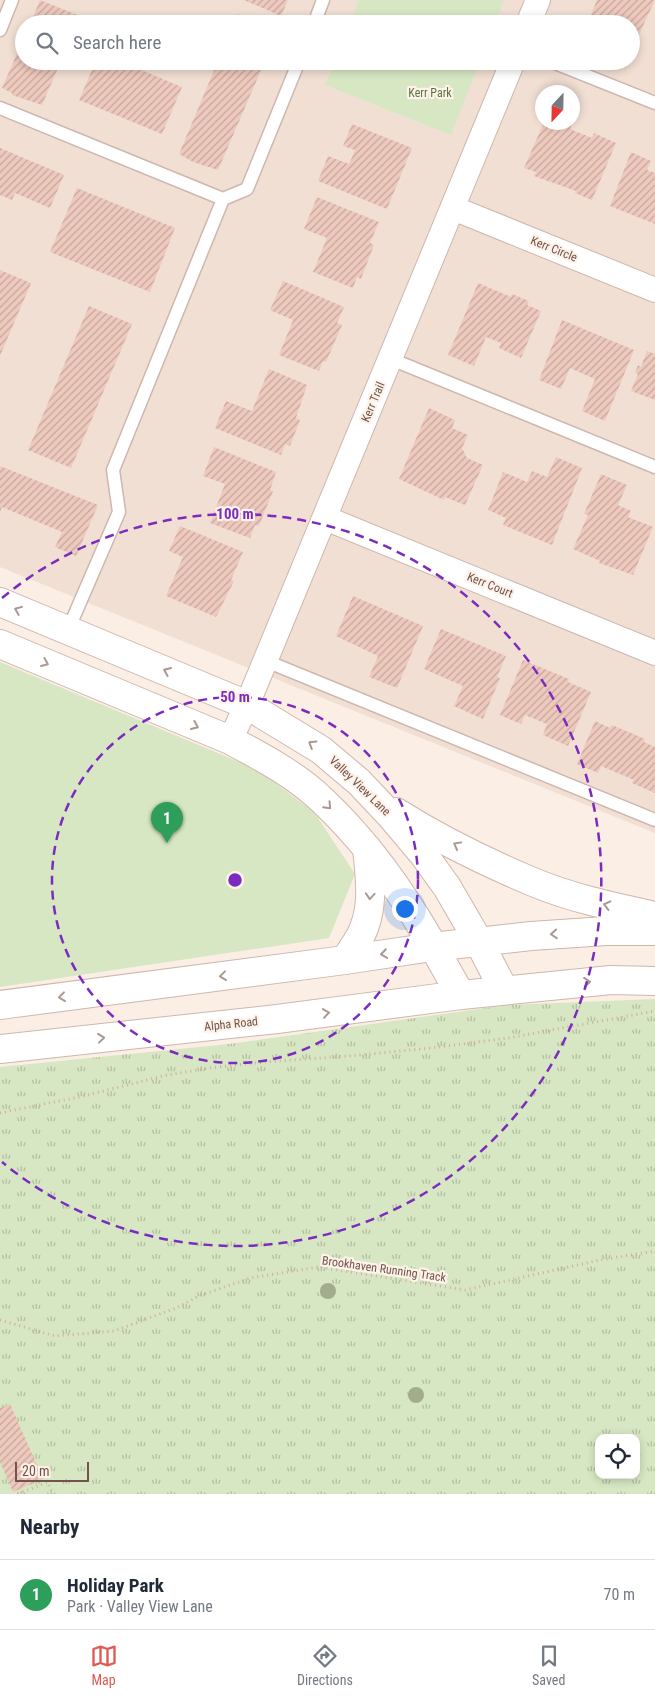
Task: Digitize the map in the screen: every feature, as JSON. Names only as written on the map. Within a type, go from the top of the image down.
[{"type":"main road","name":"Valley View Lane","points":[[0,602],[247,705],[322,750],[375,798],[417,847],[441,879],[479,942],[504,990]]},
{"type":"main road","points":[[0,644],[230,740],[262,757],[322,799],[367,848],[410,909],[461,994],[611,980],[655,980]]},
{"type":"main road","points":[[375,798],[403,816],[472,854],[534,883],[604,904],[655,916]]},
{"type":"main road","points":[[345,960],[360,937],[367,918],[371,894],[367,848]]},
{"type":"main road","points":[[0,1005],[432,947],[568,934],[655,931]]},
{"type":"main road","name":"Alpha Road","points":[[0,1049],[277,1019],[461,994]]},
{"type":"street","points":[[532,15],[538,0]]},
{"type":"street","name":"Kerr Trail","points":[[230,740],[266,661],[509,70]]},
{"type":"street","name":"Kerr Circle","points":[[453,208],[655,290]]},
{"type":"street","name":"Kerr Court","points":[[325,518],[655,652]]},
{"type":"lane","points":[[0,30],[12,0]]},
{"type":"lane","points":[[318,15],[324,0]]},
{"type":"lane","points":[[68,630],[119,512],[113,470],[224,199],[247,189],[295,70]]},
{"type":"lane","points":[[572,70],[655,104]]},
{"type":"lane","points":[[0,108],[224,199]]},
{"type":"lane","points":[[391,359],[655,468]]},
{"type":"lane","points":[[266,661],[655,820]]},
{"type":"path","points":[[0,1114],[84,1096],[166,1075],[217,1066],[431,1048],[508,1038],[655,1011]]},
{"type":"path","name":"Brookhaven Running Track","points":[[0,1320],[55,1336],[114,1331],[176,1308],[199,1296],[250,1278],[280,1273],[319,1268],[465,1290],[600,1260],[655,1251]]},
{"type":"path","points":[[18,1494],[46,1482],[53,1494]]},
{"type":"shaded area","name":"Kerr Park","points":[[0,0],[655,0],[655,833],[0,567]]},
{"type":"green space","points":[[359,0],[504,0],[498,15],[353,15]]},
{"type":"green space","name":"Kerr Park","points":[[331,70],[476,70],[451,135],[325,85]]},
{"type":"green space","points":[[0,662],[256,769],[314,812],[355,874],[329,938],[0,987]]},
{"type":"green space","points":[[655,999],[655,1494],[0,1494],[0,1067],[229,1044],[507,1005]]},
{"type":"building","points":[[40,0],[78,15],[34,15]]},
{"type":"building","points":[[244,0],[288,0],[281,15]]},
{"type":"building","points":[[597,0],[655,0],[640,32],[640,15],[591,15]]},
{"type":"building","points":[[15,58],[15,70],[57,70],[42,105],[12,95],[12,93],[2,88]]},
{"type":"building","points":[[92,70],[141,70],[182,87],[162,134],[79,100]]},
{"type":"building","points":[[214,70],[261,70],[218,170],[193,162],[179,154]]},
{"type":"building","points":[[352,124],[412,148],[387,209],[318,181],[328,156],[349,164],[355,150],[343,146]]},
{"type":"building","points":[[541,130],[572,130],[592,138],[594,133],[616,143],[592,200],[575,193],[576,191],[534,176],[536,172],[524,168]]},
{"type":"building","points":[[0,148],[64,175],[50,208],[15,193],[12,200],[0,195]]},
{"type":"building","points":[[631,152],[651,161],[647,170],[655,173],[655,224],[610,206]]},
{"type":"building","points":[[77,188],[175,228],[150,292],[50,252]]},
{"type":"building","points":[[317,197],[379,222],[370,243],[374,245],[361,279],[357,277],[353,288],[313,272],[327,238],[304,229]]},
{"type":"building","points":[[0,270],[31,283],[0,356]]},
{"type":"building","points":[[283,281],[344,307],[337,323],[342,325],[326,362],[323,361],[319,371],[279,355],[293,320],[270,310]]},
{"type":"building","points":[[478,283],[511,297],[512,294],[529,301],[527,305],[541,311],[521,358],[499,348],[501,343],[486,337],[474,366],[448,355]]},
{"type":"building","points":[[89,306],[132,324],[71,468],[28,450]]},
{"type":"building","points":[[562,320],[634,350],[605,421],[582,411],[595,379],[570,368],[561,389],[539,380]]},
{"type":"building","points":[[647,351],[655,354],[655,400],[631,391],[638,374],[635,373],[638,365],[641,367]]},
{"type":"building","points":[[269,369],[307,385],[296,418],[300,420],[290,446],[285,444],[281,455],[215,428],[226,401],[252,411]]},
{"type":"building","points":[[429,408],[455,420],[452,428],[468,435],[462,448],[467,458],[483,465],[465,505],[445,497],[444,500],[399,479]]},
{"type":"building","points":[[214,447],[276,472],[270,490],[273,491],[259,526],[255,525],[250,538],[210,523],[225,484],[203,476]]},
{"type":"building","points":[[556,457],[582,468],[552,545],[503,525],[506,518],[488,510],[503,472],[527,482],[532,471],[547,477]]},
{"type":"building","points":[[0,466],[98,505],[76,556],[55,547],[62,532],[2,507],[0,512]]},
{"type":"building","points":[[601,474],[627,485],[618,505],[631,511],[628,517],[653,527],[633,575],[599,563],[600,561],[573,549],[588,515],[584,514]]},
{"type":"building","points":[[180,526],[243,552],[231,580],[234,581],[216,617],[166,596],[183,557],[169,551]]},
{"type":"building","points":[[353,596],[423,626],[397,688],[369,677],[378,656],[336,636]]},
{"type":"building","points":[[441,629],[506,656],[497,677],[500,678],[483,719],[454,706],[463,686],[424,669]]},
{"type":"building","points":[[523,660],[569,679],[568,682],[591,692],[568,746],[543,735],[547,724],[525,715],[521,724],[500,715]]},
{"type":"building","points":[[595,721],[610,728],[612,725],[645,739],[644,742],[655,747],[655,793],[632,783],[634,780],[601,766],[598,773],[577,764]]},
{"type":"building","points":[[10,1404],[43,1479],[13,1492],[0,1462],[0,1408]]},
{"type":"place","name":"Holiday Park","points":[[167,843]]}]
